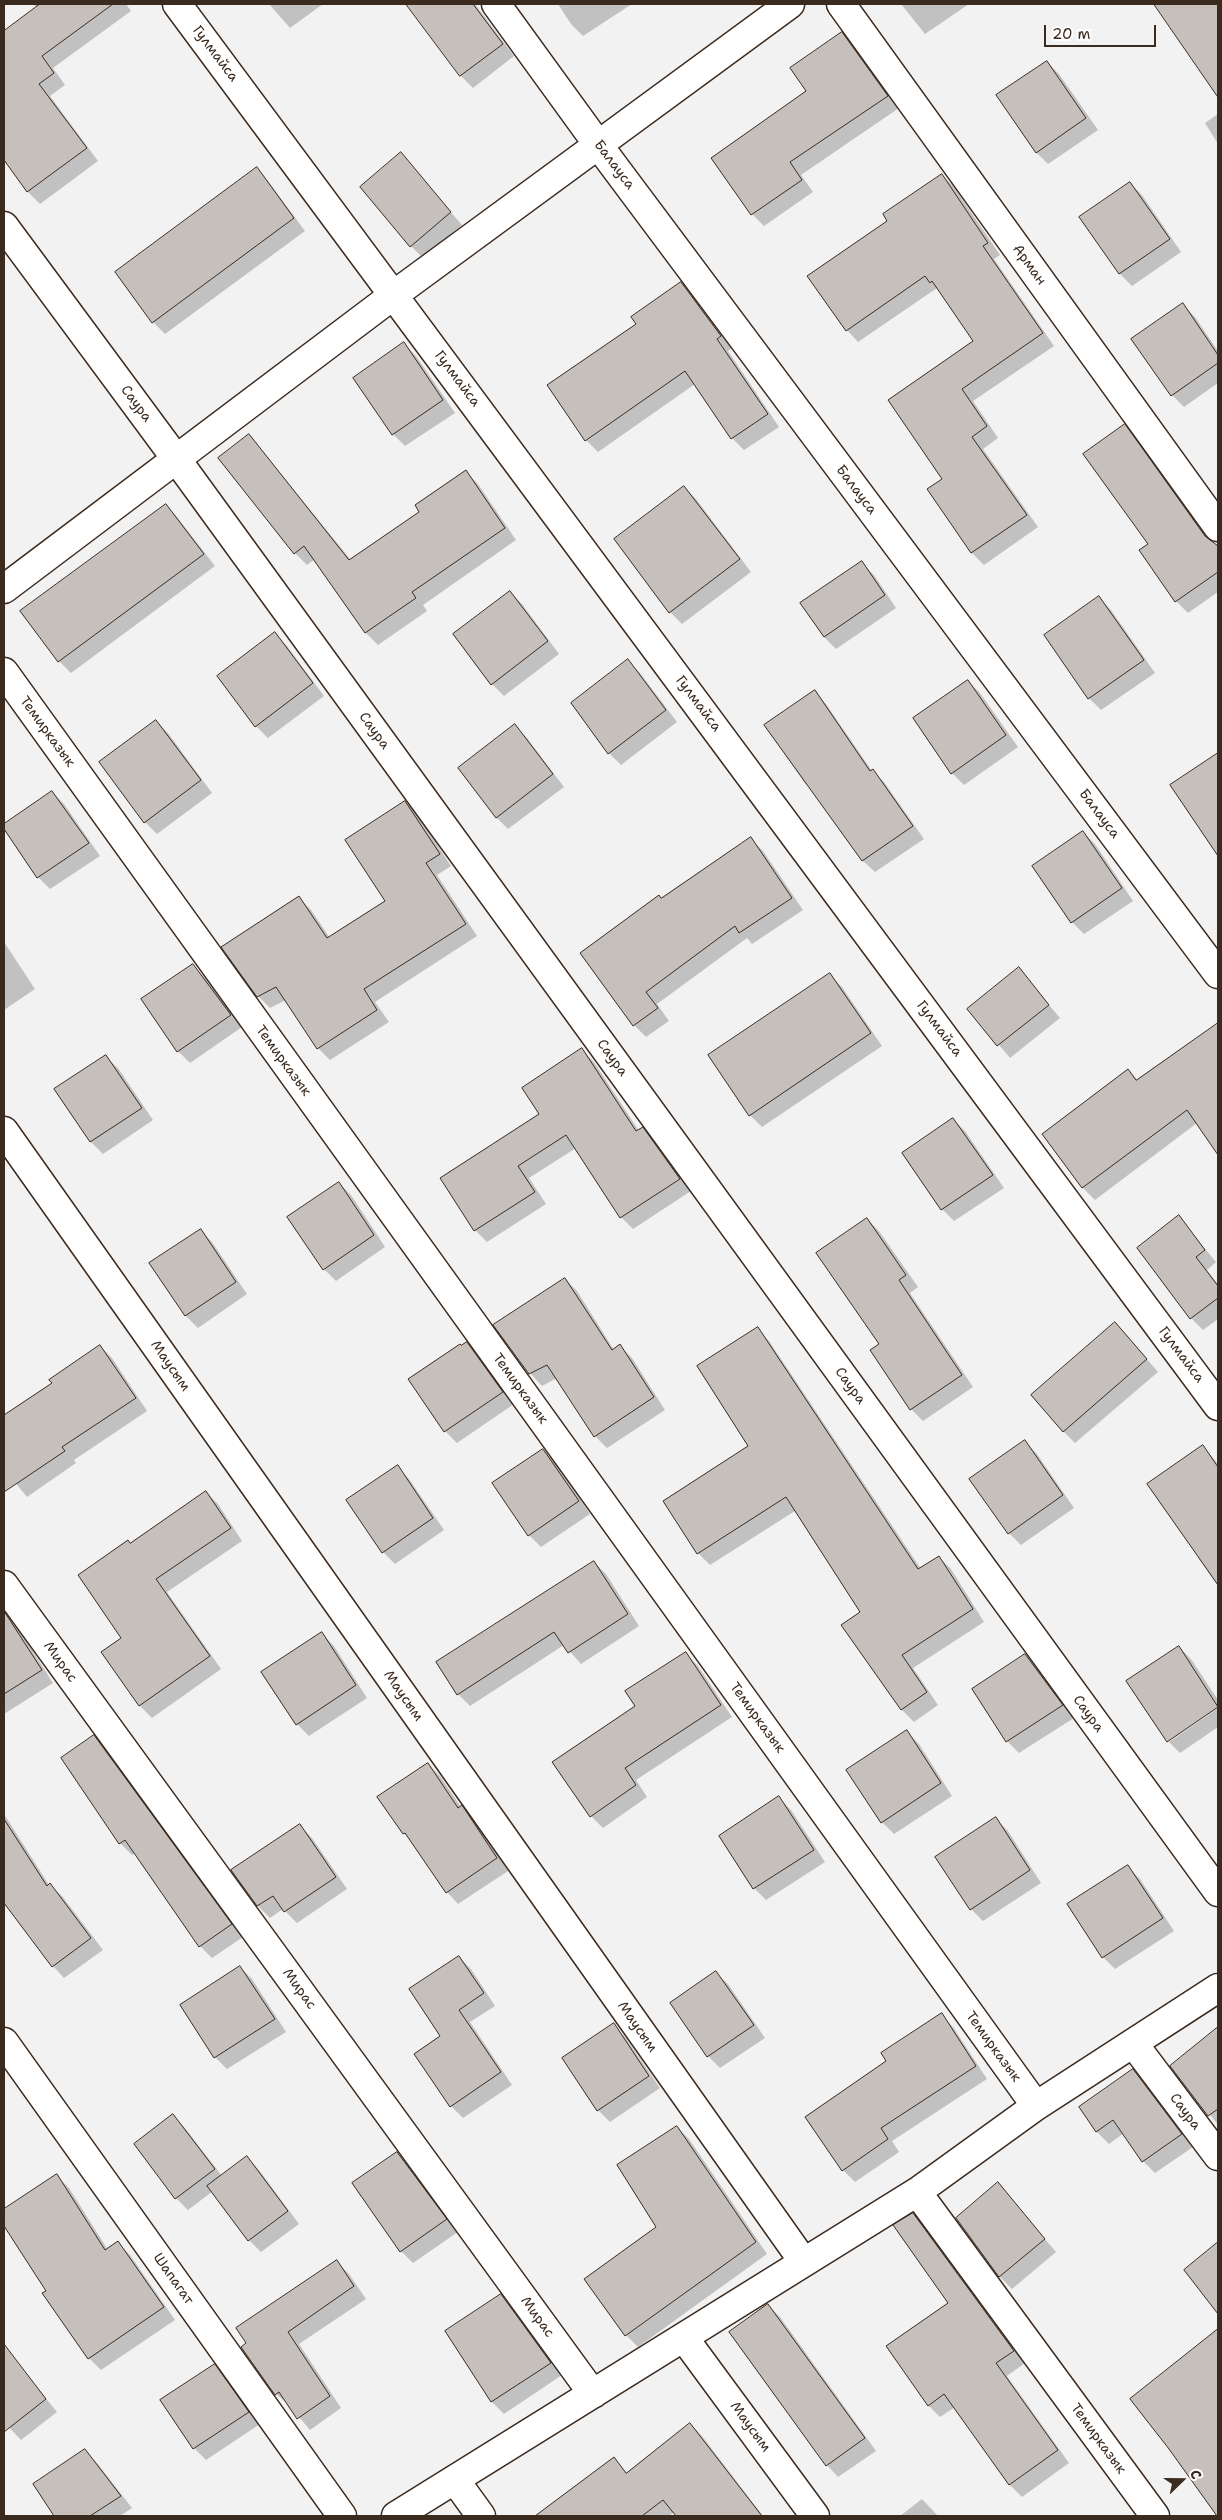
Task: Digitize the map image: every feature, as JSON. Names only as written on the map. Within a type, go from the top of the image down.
[{"type":"street","name":"Гулмайса","points":[[177,4],[395,294],[1218,1406]]},
{"type":"street","name":"Балауса","points":[[496,4],[599,146],[1218,974]]},
{"type":"street","points":[[4,589],[178,460],[395,294],[790,4]]},
{"type":"street","name":"Арман","points":[[841,4],[1218,527]]},
{"type":"street","name":"Саура","points":[[4,226],[178,460],[1218,1892]]},
{"type":"street","name":"Темирказык","points":[[4,672],[1036,2106]]},
{"type":"street","name":"Маусым","points":[[4,1132],[803,2261]]},
{"type":"street","name":"Мирас","points":[[4,1585],[594,2394]]},
{"type":"street","points":[[396,2516],[684,2338],[803,2261],[917,2192],[1036,2106],[1218,1988]]},
{"type":"street","name":"Шапагат","points":[[4,2042],[342,2516]]},
{"type":"street","name":"Саура","points":[[1133,2043],[1218,2156]]},
{"type":"street","name":"Темирказык","points":[[917,2192],[1155,2516]]},
{"type":"street","name":"Маусым","points":[[684,2338],[815,2516]]},
{"type":"street","points":[[455,2480],[481,2516]]},
{"type":"building","points":[[40,4],[113,4],[42,56],[54,73],[39,84],[87,148],[27,192],[4,160],[4,31]]},
{"type":"building","points":[[406,4],[473,4],[503,44],[460,76]]},
{"type":"building","points":[[1154,4],[1218,4],[1218,97]]},
{"type":"building","points":[[842,32],[888,96],[790,162],[802,180],[751,215],[711,158],[806,91],[790,68]]},
{"type":"building","points":[[1047,61],[1086,118],[1036,153],[996,95]]},
{"type":"building","points":[[401,152],[451,212],[410,247],[360,187]]},
{"type":"building","points":[[257,167],[294,218],[152,323],[115,272]]},
{"type":"building","points":[[942,174],[988,243],[983,246],[1043,333],[962,389],[987,426],[972,437],[1027,515],[971,553],[927,489],[942,479],[888,400],[973,341],[932,281],[930,283],[925,276],[846,331],[807,276],[887,221],[883,214]]},
{"type":"building","points":[[1130,182],[1170,239],[1119,274],[1079,217]]},
{"type":"building","points":[[681,282],[721,336],[717,339],[768,414],[731,439],[685,371],[585,441],[547,385],[636,324],[631,317]]},
{"type":"building","points":[[1183,303],[1218,355],[1218,363],[1171,396],[1131,339]]},
{"type":"building","points":[[404,342],[443,400],[392,435],[353,378]]},
{"type":"building","points":[[1125,424],[1205,536],[1218,546],[1218,572],[1175,602],[1139,550],[1148,544],[1083,454]]},
{"type":"building","points":[[249,434],[349,560],[419,512],[415,505],[466,470],[505,528],[412,592],[416,598],[365,633],[304,546],[294,554],[218,458]]},
{"type":"building","points":[[684,486],[740,559],[669,613],[614,539]]},
{"type":"building","points":[[166,504],[204,554],[58,662],[20,611]]},
{"type":"building","points":[[862,561],[885,595],[824,637],[800,603]]},
{"type":"building","points":[[510,591],[548,641],[491,685],[453,634]]},
{"type":"building","points":[[1099,596],[1144,660],[1088,699],[1044,635]]},
{"type":"building","points":[[275,632],[313,683],[255,727],[217,676]]},
{"type":"building","points":[[628,659],[666,710],[608,754],[571,703]]},
{"type":"building","points":[[968,680],[1006,735],[951,774],[913,718]]},
{"type":"building","points":[[815,690],[870,771],[873,769],[913,826],[862,861],[764,725]]},
{"type":"building","points":[[156,720],[201,780],[144,823],[99,762]]},
{"type":"building","points":[[515,724],[553,774],[496,818],[458,768]]},
{"type":"building","points":[[1218,753],[1218,856],[1170,785]]},
{"type":"building","points":[[52,791],[89,843],[37,878],[4,829],[4,824]]},
{"type":"building","points":[[405,801],[440,854],[426,863],[466,924],[364,989],[377,1010],[317,1049],[276,987],[257,997],[221,947],[299,896],[327,938],[385,901],[345,840]]},
{"type":"building","points":[[1083,831],[1122,888],[1071,923],[1032,866]]},
{"type":"building","points":[[751,837],[792,898],[739,933],[735,926],[646,992],[658,1008],[633,1026],[580,953],[659,895],[661,898]]},
{"type":"building","points":[[193,964],[231,1015],[177,1052],[141,999]]},
{"type":"building","points":[[1019,967],[1049,1005],[997,1046],[967,1009]]},
{"type":"building","points":[[830,973],[871,1033],[749,1116],[708,1055]]},
{"type":"building","points":[[1218,1023],[1218,1155],[1187,1110],[1082,1188],[1042,1134],[1128,1069],[1136,1080]]},
{"type":"building","points":[[582,1048],[636,1131],[643,1127],[680,1179],[620,1218],[566,1135],[518,1166],[535,1192],[474,1231],[440,1178],[539,1114],[522,1088]]},
{"type":"building","points":[[106,1055],[142,1108],[90,1142],[54,1089]]},
{"type":"building","points":[[953,1118],[993,1175],[941,1210],[902,1153]]},
{"type":"building","points":[[339,1182],[374,1235],[323,1270],[287,1217]]},
{"type":"building","points":[[1179,1215],[1205,1250],[1196,1257],[1218,1286],[1218,1298],[1190,1319],[1137,1248]]},
{"type":"building","points":[[867,1218],[906,1275],[899,1280],[962,1375],[910,1410],[870,1350],[879,1344],[816,1253]]},
{"type":"building","points":[[201,1229],[236,1282],[185,1316],[149,1263]]},
{"type":"building","points":[[565,1278],[612,1350],[620,1344],[654,1397],[594,1437],[547,1365],[529,1374],[493,1325]]},
{"type":"building","points":[[1115,1322],[1147,1359],[1063,1432],[1031,1395]]},
{"type":"building","points":[[758,1327],[918,1569],[939,1556],[973,1609],[902,1655],[927,1692],[901,1710],[841,1625],[860,1612],[786,1497],[697,1554],[663,1501],[748,1446],[697,1366]]},
{"type":"building","points":[[467,1342],[503,1392],[444,1432],[408,1379],[460,1344]]},
{"type":"building","points":[[100,1345],[136,1398],[62,1447],[65,1451],[4,1492],[4,1415],[52,1383],[49,1380]]},
{"type":"building","points":[[1025,1440],[1063,1495],[1008,1534],[969,1479]]},
{"type":"building","points":[[1203,1445],[1218,1467],[1218,1585],[1147,1484]]},
{"type":"building","points":[[543,1449],[579,1501],[528,1536],[492,1483]]},
{"type":"building","points":[[398,1465],[433,1518],[382,1553],[346,1500]]},
{"type":"building","points":[[206,1491],[231,1528],[156,1579],[210,1656],[139,1706],[101,1652],[121,1638],[78,1575],[128,1540],[130,1543]]},
{"type":"building","points":[[594,1561],[628,1614],[568,1653],[554,1632],[457,1695],[436,1662]]},
{"type":"building","points":[[4,1611],[42,1670],[4,1694]]},
{"type":"building","points":[[322,1632],[356,1685],[296,1725],[261,1672]]},
{"type":"building","points":[[1179,1646],[1218,1707],[1167,1742],[1126,1681]]},
{"type":"building","points":[[686,1652],[721,1705],[625,1768],[636,1785],[590,1817],[552,1762],[635,1706],[625,1691]]},
{"type":"building","points":[[1025,1654],[1063,1705],[1006,1742],[972,1689]]},
{"type":"building","points":[[907,1730],[941,1783],[881,1823],[846,1770]]},
{"type":"building","points":[[94,1735],[232,1924],[199,1947],[125,1840],[119,1844],[61,1758]]},
{"type":"building","points":[[428,1763],[458,1808],[462,1805],[497,1858],[446,1893],[405,1833],[403,1834],[377,1797]]},
{"type":"building","points":[[779,1796],[814,1850],[753,1889],[719,1836]]},
{"type":"building","points":[[996,1817],[1030,1870],[970,1910],[935,1857]]},
{"type":"building","points":[[4,1819],[47,1886],[50,1883],[91,1938],[52,1967],[4,1903]]},
{"type":"building","points":[[300,1824],[336,1877],[284,1912],[273,1896],[257,1906],[231,1870]]},
{"type":"building","points":[[1128,1865],[1163,1918],[1102,1958],[1067,1904]]},
{"type":"building","points":[[459,1956],[484,1993],[459,2010],[501,2072],[450,2107],[414,2054],[440,2036],[409,1989]]},
{"type":"building","points":[[240,1966],[275,2019],[214,2058],[180,2005]]},
{"type":"building","points":[[716,1971],[754,2025],[707,2057],[670,2003]]},
{"type":"building","points":[[942,2013],[976,2066],[881,2128],[888,2139],[842,2171],[805,2117],[886,2061],[881,2053]]},
{"type":"building","points":[[614,2023],[649,2076],[597,2111],[562,2058]]},
{"type":"building","points":[[1218,2027],[1218,2109],[1208,2116],[1170,2066]]},
{"type":"building","points":[[1133,2069],[1182,2134],[1142,2162],[1113,2120],[1096,2132],[1079,2107]]},
{"type":"building","points":[[173,2114],[215,2169],[175,2199],[134,2144]]},
{"type":"building","points":[[677,2126],[756,2242],[625,2336],[584,2279],[656,2227],[617,2165]]},
{"type":"building","points":[[397,2152],[447,2219],[400,2252],[352,2183]]},
{"type":"building","points":[[247,2156],[288,2211],[248,2241],[207,2186]]},
{"type":"building","points":[[57,2174],[105,2250],[118,2241],[164,2307],[88,2359],[42,2293],[46,2291],[4,2226],[4,2209]]},
{"type":"building","points":[[998,2182],[1045,2239],[999,2277],[956,2218]]},
{"type":"building","points":[[913,2213],[1014,2351],[996,2363],[1058,2450],[1009,2485],[944,2394],[928,2406],[886,2346],[948,2303],[893,2225]]},
{"type":"building","points":[[1218,2242],[1218,2314],[1184,2270]]},
{"type":"building","points":[[337,2260],[354,2286],[288,2332],[330,2396],[297,2419],[279,2392],[275,2395],[241,2347],[246,2343],[236,2328]]},
{"type":"building","points":[[501,2294],[551,2363],[491,2402],[445,2331]]},
{"type":"building","points":[[768,2304],[865,2438],[826,2466],[729,2332]]},
{"type":"building","points":[[1218,2329],[1218,2516],[1217,2516],[1130,2399]]},
{"type":"building","points":[[4,2344],[46,2399],[4,2432]]},
{"type":"building","points":[[215,2364],[249,2412],[193,2449],[160,2400]]},
{"type":"building","points":[[690,2423],[762,2516],[676,2516],[663,2500],[642,2516],[535,2516],[614,2457],[626,2473]]},
{"type":"building","points":[[85,2449],[121,2496],[90,2516],[54,2516],[33,2484]]}]
